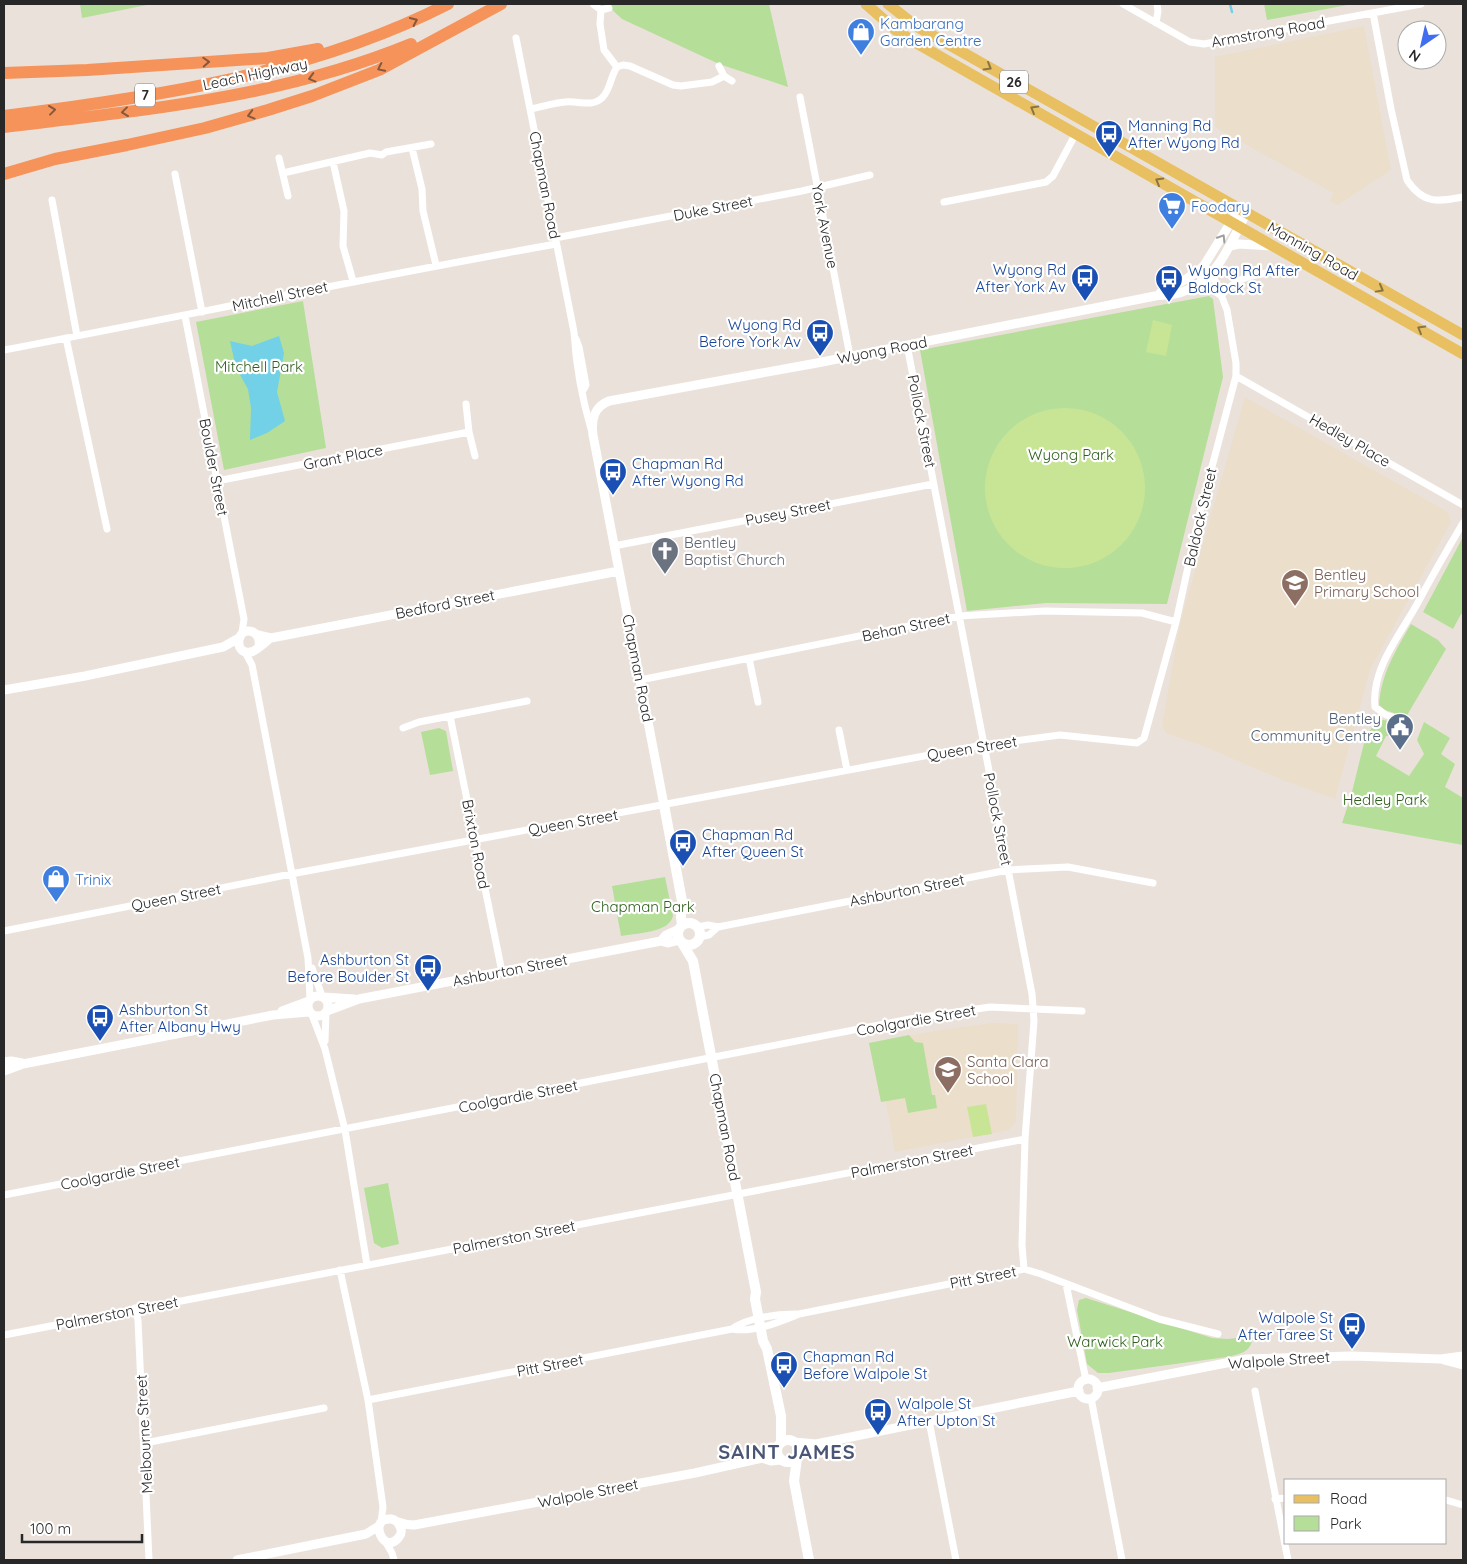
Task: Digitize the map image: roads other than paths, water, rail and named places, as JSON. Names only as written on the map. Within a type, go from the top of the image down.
[{"type":"highway","name":"Leach Highway","points":[[4,116],[80,106],[209,83],[316,57],[379,36],[448,4]]},
{"type":"highway","name":"Leach Highway","points":[[4,127],[210,101],[270,89],[320,76],[386,54],[500,4]]},
{"type":"highway","points":[[8,171],[55,159],[205,128],[312,96],[379,70],[500,4]]},
{"type":"highway","points":[[4,73],[87,70],[268,58],[379,36]]},
{"type":"main road","name":"Manning Road","points":[[866,4],[891,26],[911,40],[1463,354]]},
{"type":"main road","name":"Manning Road","points":[[888,4],[916,26],[1463,335]]},
{"type":"main road","name":"Chapman Road","points":[[664,805],[682,901],[681,917],[691,931],[696,954],[694,961]]},
{"type":"main road","points":[[681,941],[688,944],[691,931]]},
{"type":"main road","name":"Chapman Road","points":[[681,941],[694,961],[756,1292],[760,1296],[762,1322],[769,1340],[767,1349],[786,1444]]},
{"type":"main road","points":[[794,1481],[798,1447],[786,1444],[778,1455],[794,1481],[809,1560]]},
{"type":"main road","points":[[783,1461],[792,1462],[798,1456]]},
{"type":"street","name":"Armstrong Road","points":[[1123,4],[1190,42],[1204,44],[1421,4]]},
{"type":"street","points":[[1156,23],[1157,4]]},
{"type":"street","points":[[594,5],[601,10],[609,8]]},
{"type":"street","points":[[601,10],[600,24],[604,50],[617,67]]},
{"type":"street","points":[[1373,13],[1391,109],[1407,180],[1413,190],[1432,201],[1463,197]]},
{"type":"street","name":"Chapman Road","points":[[516,38],[574,332],[581,386],[593,435],[664,805]]},
{"type":"street","points":[[530,109],[566,101],[588,104],[601,99],[610,87],[613,73],[617,67],[623,65],[630,66],[673,85],[681,86],[712,82],[724,76]]},
{"type":"street","points":[[720,66],[724,76],[732,81]]},
{"type":"street","name":"York Avenue","points":[[800,96],[850,356]]},
{"type":"street","points":[[944,202],[1046,182],[1053,176],[1076,133]]},
{"type":"street","points":[[283,173],[370,153],[382,155],[386,152],[431,144]]},
{"type":"street","points":[[412,148],[422,189],[423,211],[436,266]]},
{"type":"street","points":[[279,158],[288,196]]},
{"type":"street","points":[[332,162],[344,211],[343,246],[352,281]]},
{"type":"street","points":[[175,174],[202,312]]},
{"type":"street","name":"Duke Street","points":[[556,241],[817,188],[870,175]]},
{"type":"street","points":[[52,200],[77,336]]},
{"type":"street","name":"Wyong Road","points":[[1155,296],[1199,270],[1236,224],[1243,211]]},
{"type":"street","name":"Wyong Road","points":[[610,402],[1155,296],[1179,293],[1194,287],[1206,278],[1230,246],[1236,224]]},
{"type":"street","name":"Mitchell Street","points":[[4,350],[185,316],[556,241]]},
{"type":"street","points":[[1230,246],[1239,244],[1273,246]]},
{"type":"street","name":"Baldock Street","points":[[1144,738],[1176,622],[1200,512],[1236,376],[1236,363],[1227,310],[1216,282],[1206,278],[1199,270]]},
{"type":"street","points":[[1221,296],[1229,285],[1238,280],[1280,270]]},
{"type":"street","name":"Boulder Street","points":[[185,316],[244,619],[240,636]]},
{"type":"street","points":[[66,338],[107,530]]},
{"type":"street","name":"Pollock Street","points":[[907,344],[983,745],[1027,964],[1033,1008],[1025,1139],[1022,1245],[1024,1269]]},
{"type":"street","name":"Hedley Place","points":[[1236,376],[1463,504]]},
{"type":"street","name":"Chapman Road","points":[[593,435],[593,417],[600,406],[610,402]]},
{"type":"street","points":[[466,404],[469,432],[475,456]]},
{"type":"street","name":"Grant Place","points":[[217,481],[469,432]]},
{"type":"street","name":"Pusey Street","points":[[614,546],[934,484]]},
{"type":"street","points":[[1399,719],[1380,712],[1375,707],[1374,699],[1378,677],[1388,653],[1463,523]]},
{"type":"street","name":"Bedford Street","points":[[255,634],[271,638],[619,571]]},
{"type":"street","name":"Behan Street","points":[[640,680],[959,616],[1045,610],[1142,613],[1176,622]]},
{"type":"street","name":"Boulder Street","points":[[244,619],[255,634]]},
{"type":"street","points":[[4,690],[85,676],[223,647],[248,631],[255,634],[260,640],[252,665]]},
{"type":"street","points":[[240,636],[238,644],[252,665],[308,958],[310,1000],[307,1006],[318,1026],[326,1049],[345,1130],[367,1265]]},
{"type":"street","name":"Bedford Street","points":[[258,648],[271,638]]},
{"type":"street","points":[[223,647],[251,653],[258,648]]},
{"type":"street","points":[[749,658],[758,702]]},
{"type":"street","points":[[403,728],[419,722],[527,700]]},
{"type":"street","name":"Brixton Road","points":[[450,716],[502,972]]},
{"type":"street","points":[[839,730],[848,770]]},
{"type":"street","name":"Queen Street","points":[[4,931],[475,839],[983,745],[1060,735],[1137,743],[1144,738]]},
{"type":"street","name":"Ashburton Street","points":[[660,941],[666,935],[691,931],[709,935],[718,927],[1008,870],[1068,867],[1154,882]]},
{"type":"street","name":"Ashburton Street","points":[[327,1012],[359,999],[660,941],[668,943],[681,941]]},
{"type":"street","points":[[308,958],[328,1005],[326,1049]]},
{"type":"street","points":[[273,1016],[317,996],[323,997]]},
{"type":"street","name":"Ashburton Street","points":[[323,997],[359,999]]},
{"type":"street","name":"Coolgardie Street","points":[[4,1195],[910,1019],[990,1007],[1082,1011]]},
{"type":"street","points":[[4,1071],[23,1064],[273,1016],[310,1013],[320,1016],[327,1012]]},
{"type":"street","points":[[4,1062],[10,1061],[23,1064]]},
{"type":"street","name":"Palmerston Street","points":[[4,1335],[136,1308],[1025,1139]]},
{"type":"street","name":"Pitt Street","points":[[368,1400],[732,1329],[739,1331],[785,1314],[800,1314],[1024,1269],[1159,1319],[1218,1334]]},
{"type":"street","points":[[340,1270],[368,1400],[383,1507],[378,1532],[393,1557]]},
{"type":"street","points":[[1066,1284],[1086,1380]]},
{"type":"street","name":"Melbourne Street","points":[[136,1308],[149,1560]]},
{"type":"street","name":"Walpole Street","points":[[1098,1388],[1252,1359],[1352,1356],[1441,1358],[1463,1356]]},
{"type":"street","points":[[1441,1358],[1463,1365]]},
{"type":"street","points":[[1086,1380],[1093,1381],[1098,1388],[1096,1394],[1091,1398],[1083,1397],[1079,1391],[1079,1385],[1086,1380]]},
{"type":"street","points":[[786,1444],[805,1442],[816,1444],[1079,1391]]},
{"type":"street","points":[[1255,1391],[1284,1540]]},
{"type":"street","points":[[1091,1398],[1122,1560]]},
{"type":"street","points":[[144,1443],[324,1408]]},
{"type":"street","points":[[928,1421],[956,1560]]},
{"type":"street","name":"Walpole Street","points":[[396,1521],[414,1525],[686,1475],[762,1458],[786,1444]]},
{"type":"street","points":[[798,1456],[816,1444]]},
{"type":"street","name":"Walpole Street","points":[[762,1458],[771,1461],[783,1461]]},
{"type":"street","points":[[1276,1499],[1284,1498]]},
{"type":"street","points":[[1447,1500],[1463,1505]]},
{"type":"street","points":[[383,1507],[401,1528],[393,1557]]},
{"type":"street","points":[[237,1560],[366,1534],[385,1520],[396,1521]]},
{"type":"street","name":"Walpole Street","points":[[399,1537],[414,1525]]},
{"type":"street","points":[[366,1534],[391,1542],[399,1537]]},
{"type":"street","points":[[1285,1544],[1288,1560]]},
{"type":"water","points":[[279,336],[284,353],[277,392],[285,421],[267,433],[250,440],[251,408],[248,389],[236,368],[230,341],[252,346]]},
{"type":"waterway","points":[[1230,4],[1232,12]]},
{"type":"place","name":"Kambarang Garden Centre","points":[[861,56]]},
{"type":"place","name":"Manning Rd After Wyong Rd","points":[[1109,158]]},
{"type":"place","name":"Foodary","points":[[1172,230]]},
{"type":"place","name":"Wyong Rd After York Av","points":[[1085,302]]},
{"type":"place","name":"Wyong Rd After Baldock St","points":[[1169,303]]},
{"type":"place","name":"Wyong Rd Before York Av","points":[[820,357]]},
{"type":"place","name":"Chapman Rd After Wyong Rd","points":[[613,496]]},
{"type":"place","name":"Bentley Baptist Church","points":[[665,575]]},
{"type":"place","name":"Bentley Primary School","points":[[1295,607]]},
{"type":"place","name":"Bentley Community Centre","points":[[1400,751]]},
{"type":"place","name":"Chapman Rd After Queen St","points":[[683,867]]},
{"type":"place","name":"Trinix","points":[[56,903]]},
{"type":"place","name":"Ashburton St Before Boulder St","points":[[428,992]]},
{"type":"place","name":"Ashburton St After Albany Hwy","points":[[100,1042]]},
{"type":"place","name":"Santa Clara School","points":[[948,1094]]},
{"type":"place","name":"Walpole St After Taree St","points":[[1352,1350]]},
{"type":"place","name":"Chapman Rd Before Walpole St","points":[[784,1389]]},
{"type":"place","name":"Walpole St After Upton St","points":[[878,1436]]},
{"type":"district","name":"SAINT JAMES","points":[[787,1451]]},
{"type":"park label","name":"Mitchell Park","points":[[259,366]]},
{"type":"park label","name":"Wyong Park","points":[[1071,454]]},
{"type":"park label","name":"Hedley Park","points":[[1385,799]]},
{"type":"park label","name":"Chapman Park","points":[[643,906]]},
{"type":"park label","name":"Warwick Park","points":[[1115,1341]]}]
